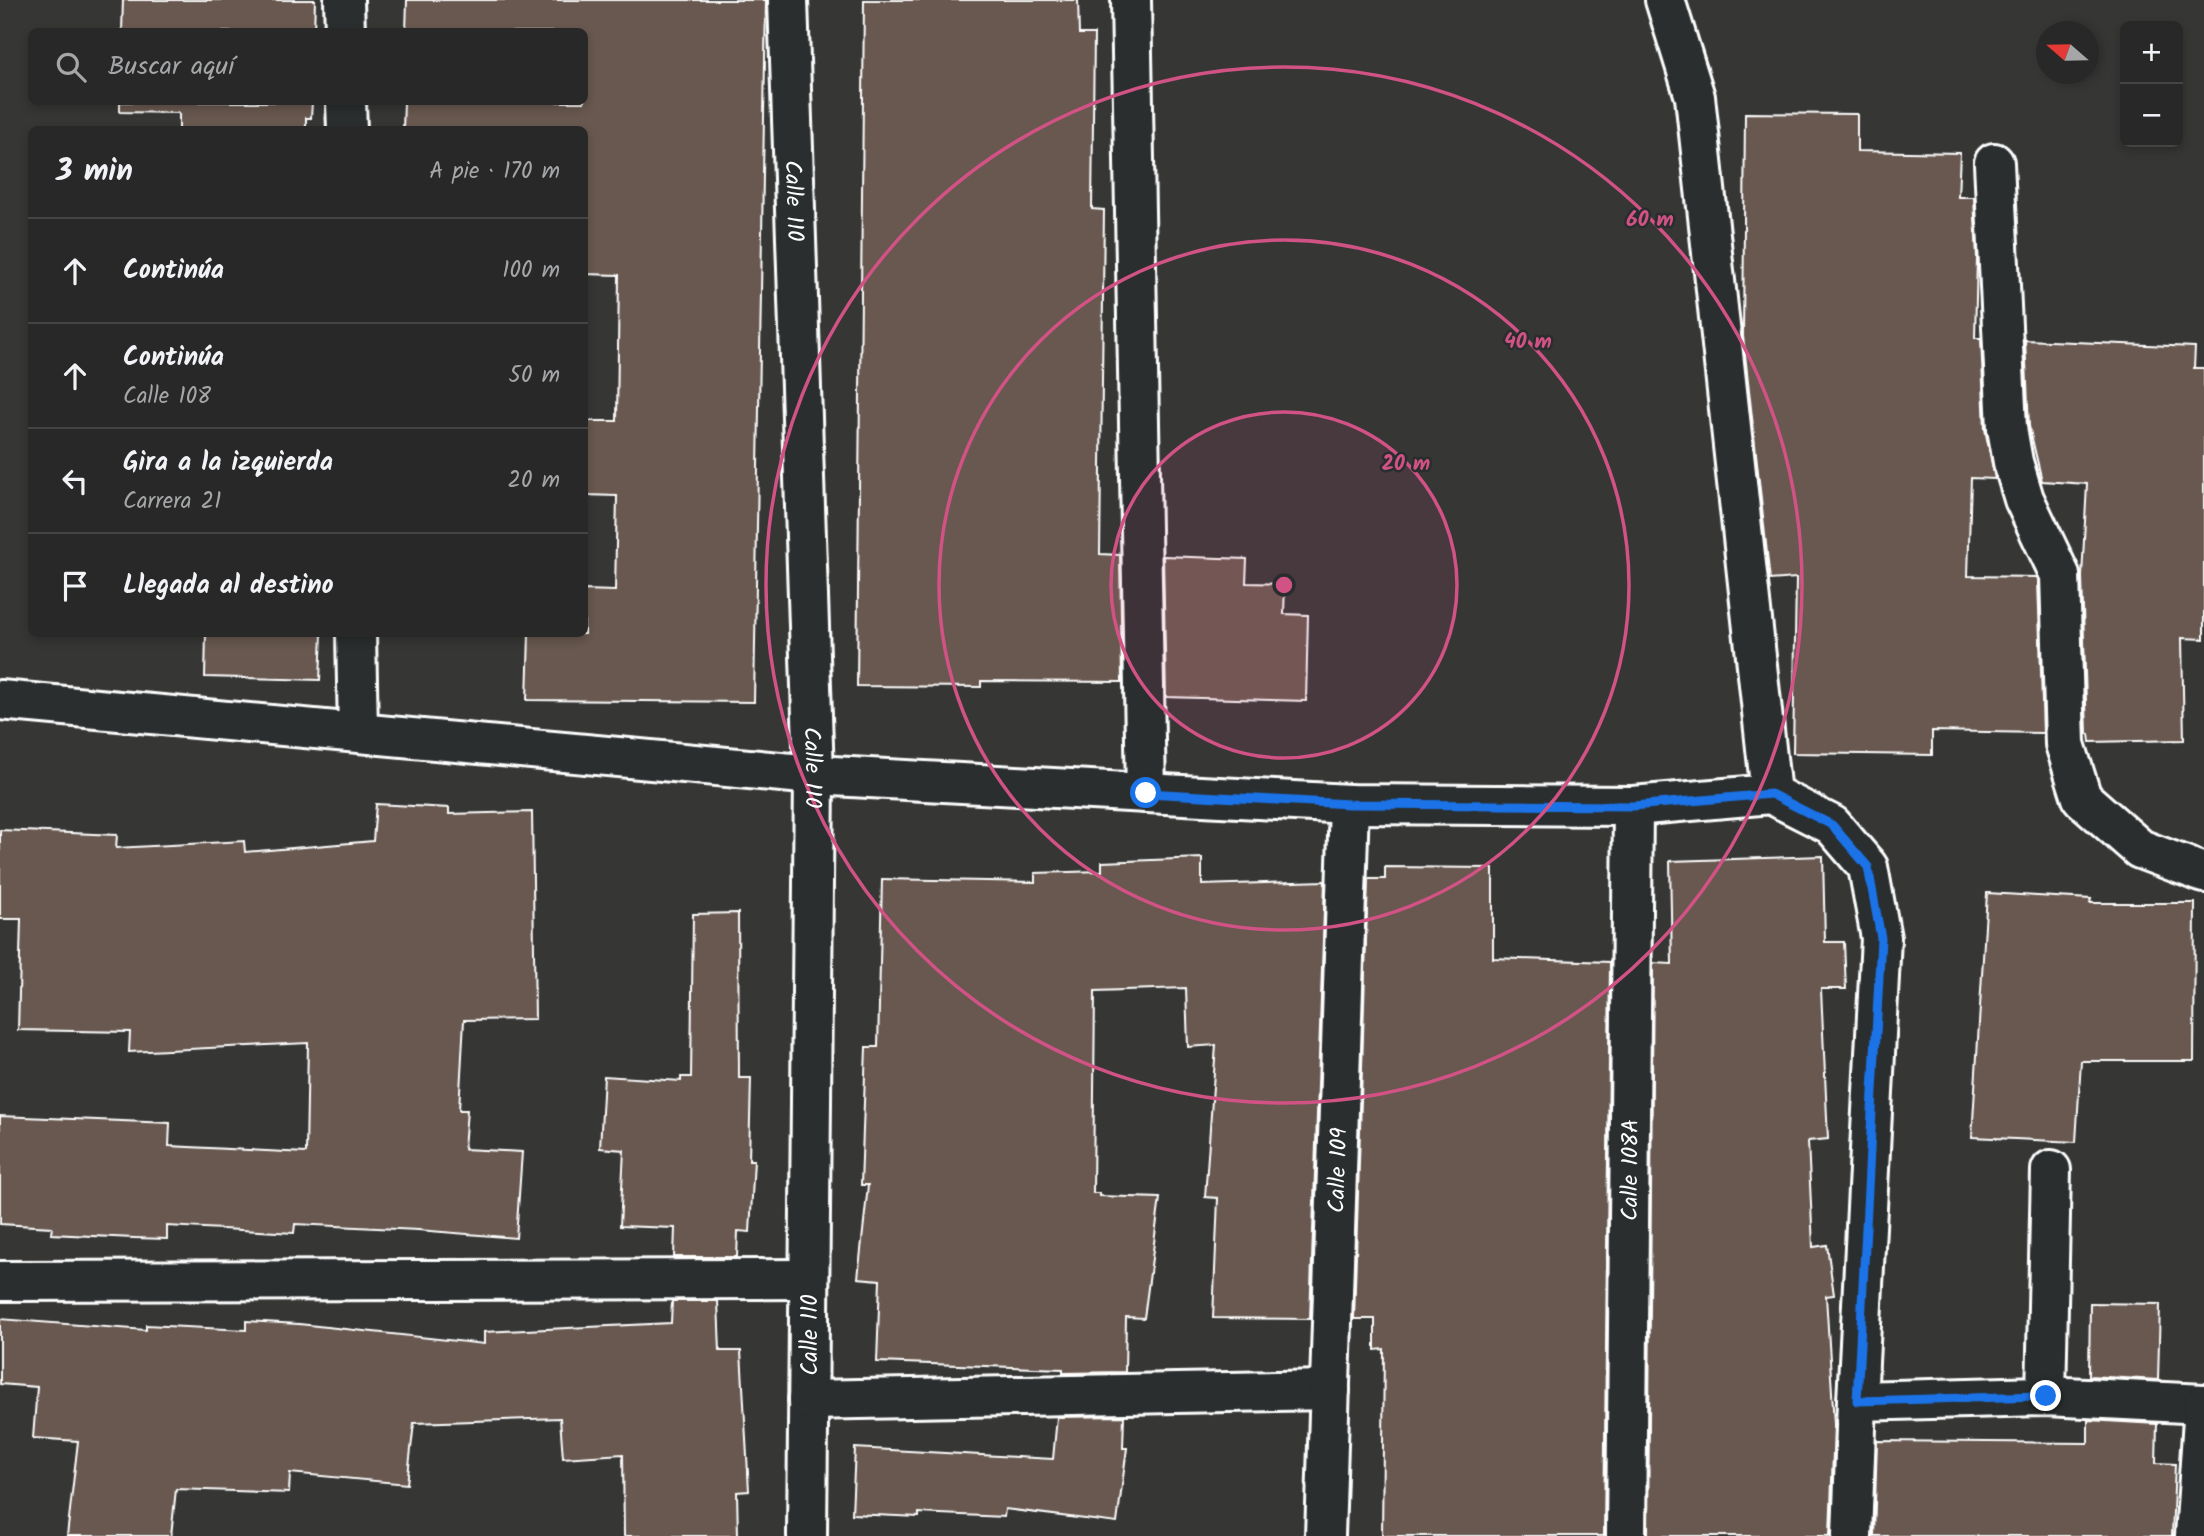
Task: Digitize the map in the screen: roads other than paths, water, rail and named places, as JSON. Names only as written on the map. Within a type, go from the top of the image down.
[{"type":"street","points":[[344,0],[345,28]]},
{"type":"street","name":"Calle 110","points":[[789,0],[814,775],[807,1536]]},
{"type":"street","points":[[1131,0],[1146,793]]},
{"type":"street","points":[[1665,0],[1695,97],[1771,794]]},
{"type":"street","points":[[346,105],[346,126]]},
{"type":"street","points":[[1994,163],[2007,428],[2024,499],[2060,575],[2065,744],[2082,799],[2140,849],[2204,873]]},
{"type":"street","points":[[356,637],[358,732]]},
{"type":"street","points":[[0,700],[814,775],[1349,804],[1633,806],[1771,794],[1832,825],[1868,867],[1881,938],[1852,1536]]},
{"type":"street","name":"Calle 109","points":[[1325,1536],[1349,804]]},
{"type":"street","name":"Calle 108A","points":[[1626,1536],[1633,806]]},
{"type":"street","points":[[2046,1396],[2050,1170]]},
{"type":"street","points":[[0,1282],[809,1279]]},
{"type":"street","points":[[808,1400],[1330,1390]]},
{"type":"street","points":[[1857,1401],[2046,1396],[2204,1404],[2195,1536]]}]
